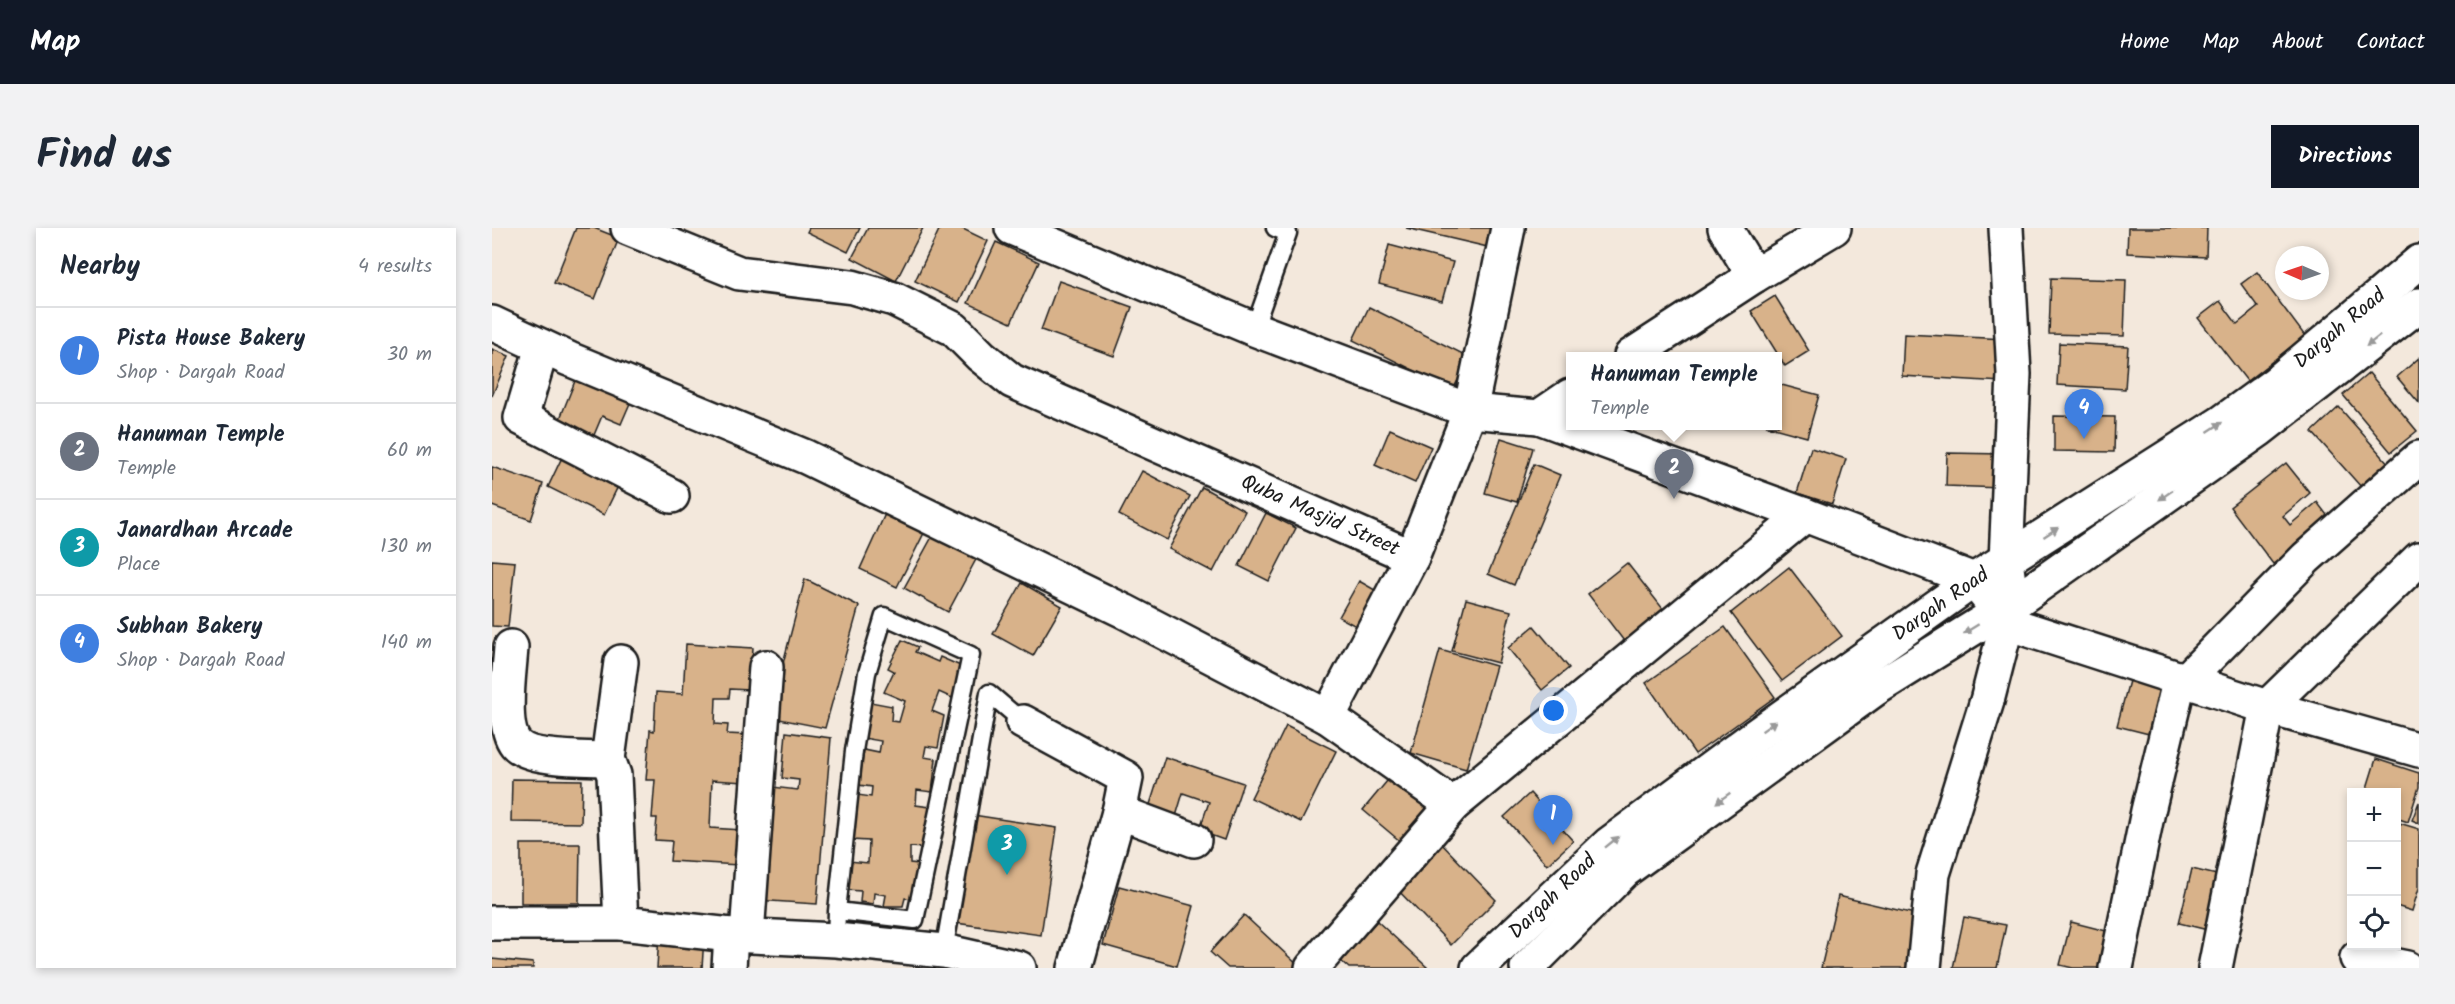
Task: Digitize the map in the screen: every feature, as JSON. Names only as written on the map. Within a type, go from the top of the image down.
[{"type":"street","name":"Quba Masjid Street","points":[[628,228],[739,273],[852,287],[894,299],[954,329],[981,356],[1012,381],[1412,557],[1470,411],[1508,228]]},
{"type":"street","points":[[1012,228],[1254,329],[1470,411],[1539,417],[1566,427]]},
{"type":"street","points":[[1725,228],[1754,276]]},
{"type":"street","points":[[1639,352],[1754,276],[1834,228]]},
{"type":"street","points":[[1924,968],[1933,874],[1987,701],[2006,613],[2014,374],[2006,228]]},
{"type":"street","name":"Dargah Road","points":[[1478,968],[1609,844],[1974,580],[2221,423],[2276,382],[2419,262]]},
{"type":"street","name":"Dargah Road","points":[[1527,968],[1624,870],[1875,689],[2006,613],[2259,430],[2419,305]]},
{"type":"street","points":[[492,323],[542,347],[806,457],[1124,611],[1328,717],[1453,805]]},
{"type":"street","points":[[542,347],[521,418],[672,496]]},
{"type":"street","points":[[1539,417],[1566,399]]},
{"type":"street","points":[[1575,430],[1805,514],[1974,580],[2006,613],[2183,679],[2266,707],[2419,750]]},
{"type":"street","points":[[2116,968],[2148,811],[2183,679],[2306,558],[2419,458]]},
{"type":"street","points":[[1312,968],[1453,805],[1805,514]]},
{"type":"street","points":[[1328,717],[1412,557]]},
{"type":"street","points":[[2215,968],[2266,707],[2419,559]]},
{"type":"street","points":[[511,647],[508,727],[517,745],[532,752],[554,756],[608,759]]},
{"type":"street","points":[[621,662],[608,759],[614,775],[621,923]]},
{"type":"street","points":[[729,968],[739,935],[766,667]]},
{"type":"street","points":[[1023,722],[1126,778],[1119,812],[1075,968]]},
{"type":"street","points":[[1119,812],[1194,840]]},
{"type":"street","points":[[492,923],[621,923],[739,935],[836,925],[1019,968]]},
{"type":"street","points":[[2357,958],[2407,968]]},
{"type":"lane","points":[[1254,329],[1284,230]]},
{"type":"lane","points":[[884,616],[972,655],[915,920],[836,925],[854,751],[867,673],[884,616]]},
{"type":"lane","points":[[944,951],[968,805],[988,711],[989,693],[1023,722]]},
{"type":"building","points":[[576,228],[594,228],[619,238],[595,299],[554,283]]},
{"type":"building","points":[[809,228],[860,228],[848,252],[807,232]]},
{"type":"building","points":[[868,228],[923,228],[896,281],[852,258]]},
{"type":"building","points":[[940,228],[961,228],[988,241],[959,302],[915,281]]},
{"type":"building","points":[[1406,228],[1496,228],[1492,248]]},
{"type":"building","points":[[2128,228],[2207,228],[2206,257],[2127,253]]},
{"type":"building","points":[[996,242],[1039,262],[1011,323],[968,303]]},
{"type":"building","points":[[1389,245],[1453,262],[1442,301],[1379,284]]},
{"type":"building","points":[[2257,272],[2275,296],[2275,300],[2278,300],[2305,336],[2247,381],[2198,318],[2220,301],[2237,324],[2258,307],[2241,284]]},
{"type":"building","points":[[2051,278],[2126,280],[2124,336],[2049,334]]},
{"type":"building","points":[[1059,281],[1132,307],[1114,356],[1041,330]]},
{"type":"building","points":[[1775,296],[1809,351],[1785,366],[1782,361],[1782,352],[1776,352],[1751,311]]},
{"type":"building","points":[[1369,307],[1469,357],[1453,390],[1353,340]]},
{"type":"building","points":[[1904,334],[2006,339],[2003,382],[1902,376]]},
{"type":"building","points":[[2059,343],[2128,346],[2125,389],[2057,385]]},
{"type":"building","points":[[492,349],[509,356],[492,396]]},
{"type":"building","points":[[2419,358],[2419,403],[2397,377]]},
{"type":"building","points":[[579,371],[634,394],[621,424],[602,416],[594,435],[559,421]]},
{"type":"building","points":[[2369,373],[2417,431],[2391,452],[2343,395]]},
{"type":"building","points":[[1782,385],[1819,395],[1807,437],[1781,430]]},
{"type":"building","points":[[2339,407],[2389,464],[2362,488],[2312,432]]},
{"type":"building","points":[[2054,416],[2115,417],[2114,452],[2054,451]]},
{"type":"building","points":[[1390,429],[1431,447],[1415,483],[1375,465]]},
{"type":"building","points":[[1501,438],[1533,448],[1517,502],[1485,493]]},
{"type":"building","points":[[1811,448],[1846,459],[1832,504],[1797,493]]},
{"type":"building","points":[[565,451],[622,478],[604,515],[548,487]]},
{"type":"building","points":[[1947,453],[2004,454],[2002,488],[1946,486]]},
{"type":"building","points":[[2286,463],[2310,493],[2283,516],[2290,525],[2317,502],[2330,519],[2273,564],[2230,507]]},
{"type":"building","points":[[1534,464],[1560,475],[1514,585],[1488,574]]},
{"type":"building","points":[[492,467],[543,484],[531,520],[492,506]]},
{"type":"building","points":[[1142,471],[1190,496],[1167,540],[1119,515]]},
{"type":"building","points":[[1202,487],[1245,511],[1213,572],[1169,549]]},
{"type":"building","points":[[890,503],[930,521],[897,587],[860,569]]},
{"type":"building","points":[[1266,513],[1296,528],[1269,581],[1239,566]]},
{"type":"building","points":[[938,526],[981,550],[948,612],[904,588]]},
{"type":"building","points":[[492,560],[515,562],[508,627],[492,626]]},
{"type":"building","points":[[1627,563],[1667,614],[1627,645],[1588,594]]},
{"type":"building","points":[[1789,567],[1842,636],[1782,681],[1731,613]]},
{"type":"building","points":[[805,579],[859,606],[825,728],[769,717]]},
{"type":"building","points":[[1359,581],[1389,598],[1369,633],[1339,617]]},
{"type":"building","points":[[1022,583],[1062,606],[1033,656],[993,634]]},
{"type":"building","points":[[1466,599],[1511,611],[1498,663],[1452,651]]},
{"type":"building","points":[[1534,626],[1569,668],[1542,690],[1508,648]]},
{"type":"building","points":[[1725,627],[1775,697],[1695,754],[1646,683]]},
{"type":"building","points":[[902,640],[918,647],[915,652],[938,662],[940,657],[965,668],[952,698],[939,692],[932,711],[944,716],[938,748],[926,746],[924,757],[936,759],[932,792],[917,790],[916,805],[930,807],[925,848],[910,847],[910,863],[919,864],[914,899],[905,898],[903,906],[884,906],[886,895],[874,893],[873,904],[860,902],[861,891],[847,890],[849,861],[868,863],[869,841],[851,840],[858,795],[871,797],[872,787],[859,785],[864,750],[879,753],[881,741],[863,738],[871,702],[892,706],[891,721],[899,722],[905,701],[884,692],[894,671],[888,668]]},
{"type":"building","points":[[686,644],[753,648],[750,690],[730,689],[729,698],[716,698],[715,724],[728,725],[727,734],[747,735],[745,782],[712,780],[710,828],[742,830],[739,865],[670,861],[672,841],[655,840],[657,818],[652,818],[655,780],[646,780],[650,730],[654,731],[656,692],[683,694]]},
{"type":"building","points":[[1440,650],[1496,666],[1466,769],[1411,753]]},
{"type":"building","points":[[2130,677],[2162,686],[2149,734],[2117,726]]},
{"type":"building","points":[[1286,726],[1336,751],[1301,822],[1251,798]]},
{"type":"building","points":[[786,732],[831,738],[817,904],[755,900],[764,786],[798,790],[799,780],[782,778]]},
{"type":"building","points":[[1165,757],[1243,783],[1224,840],[1199,831],[1209,802],[1183,793],[1174,823],[1147,814]]},
{"type":"building","points":[[2376,759],[2419,773],[2419,787],[2408,822],[2401,820],[2401,788],[2367,788]]},
{"type":"building","points":[[1392,775],[1436,812],[1407,847],[1363,810]]},
{"type":"building","points":[[512,779],[582,780],[581,823],[511,822]]},
{"type":"building","points":[[1530,793],[1573,841],[1547,865],[1504,817]]},
{"type":"building","points":[[2419,802],[2419,823],[2412,820]]},
{"type":"building","points":[[973,815],[1057,828],[1041,935],[956,923]]},
{"type":"building","points":[[2401,824],[2419,829],[2419,888],[2412,911],[2401,908]]},
{"type":"building","points":[[1439,841],[1496,900],[1451,945],[1394,886]]},
{"type":"building","points":[[521,844],[580,844],[579,903],[521,903]]},
{"type":"building","points":[[2192,869],[2225,877],[2212,931],[2179,923]]},
{"type":"building","points":[[1119,886],[1194,906],[1177,966],[1103,945]]},
{"type":"building","points":[[1838,896],[1919,915],[1906,968],[1821,968]]},
{"type":"building","points":[[1244,915],[1301,968],[1228,968],[1210,952]]},
{"type":"building","points":[[1964,917],[2006,925],[1997,968],[1953,968]]},
{"type":"building","points":[[1377,921],[1428,968],[1349,968],[1341,961]]},
{"type":"building","points":[[2071,922],[2118,934],[2110,968],[2073,968],[2060,965]]},
{"type":"building","points":[[659,934],[704,937],[702,968],[657,968]]},
{"type":"building","points":[[492,959],[533,963],[533,968],[492,968]]},
{"type":"place","name":"Subhan Bakery","points":[[2084,439]]},
{"type":"place","name":"Hanuman Temple","points":[[1674,499]]},
{"type":"place","name":"Pista House Bakery","points":[[1553,845]]},
{"type":"place","name":"Janardhan Arcade","points":[[1007,875]]}]
